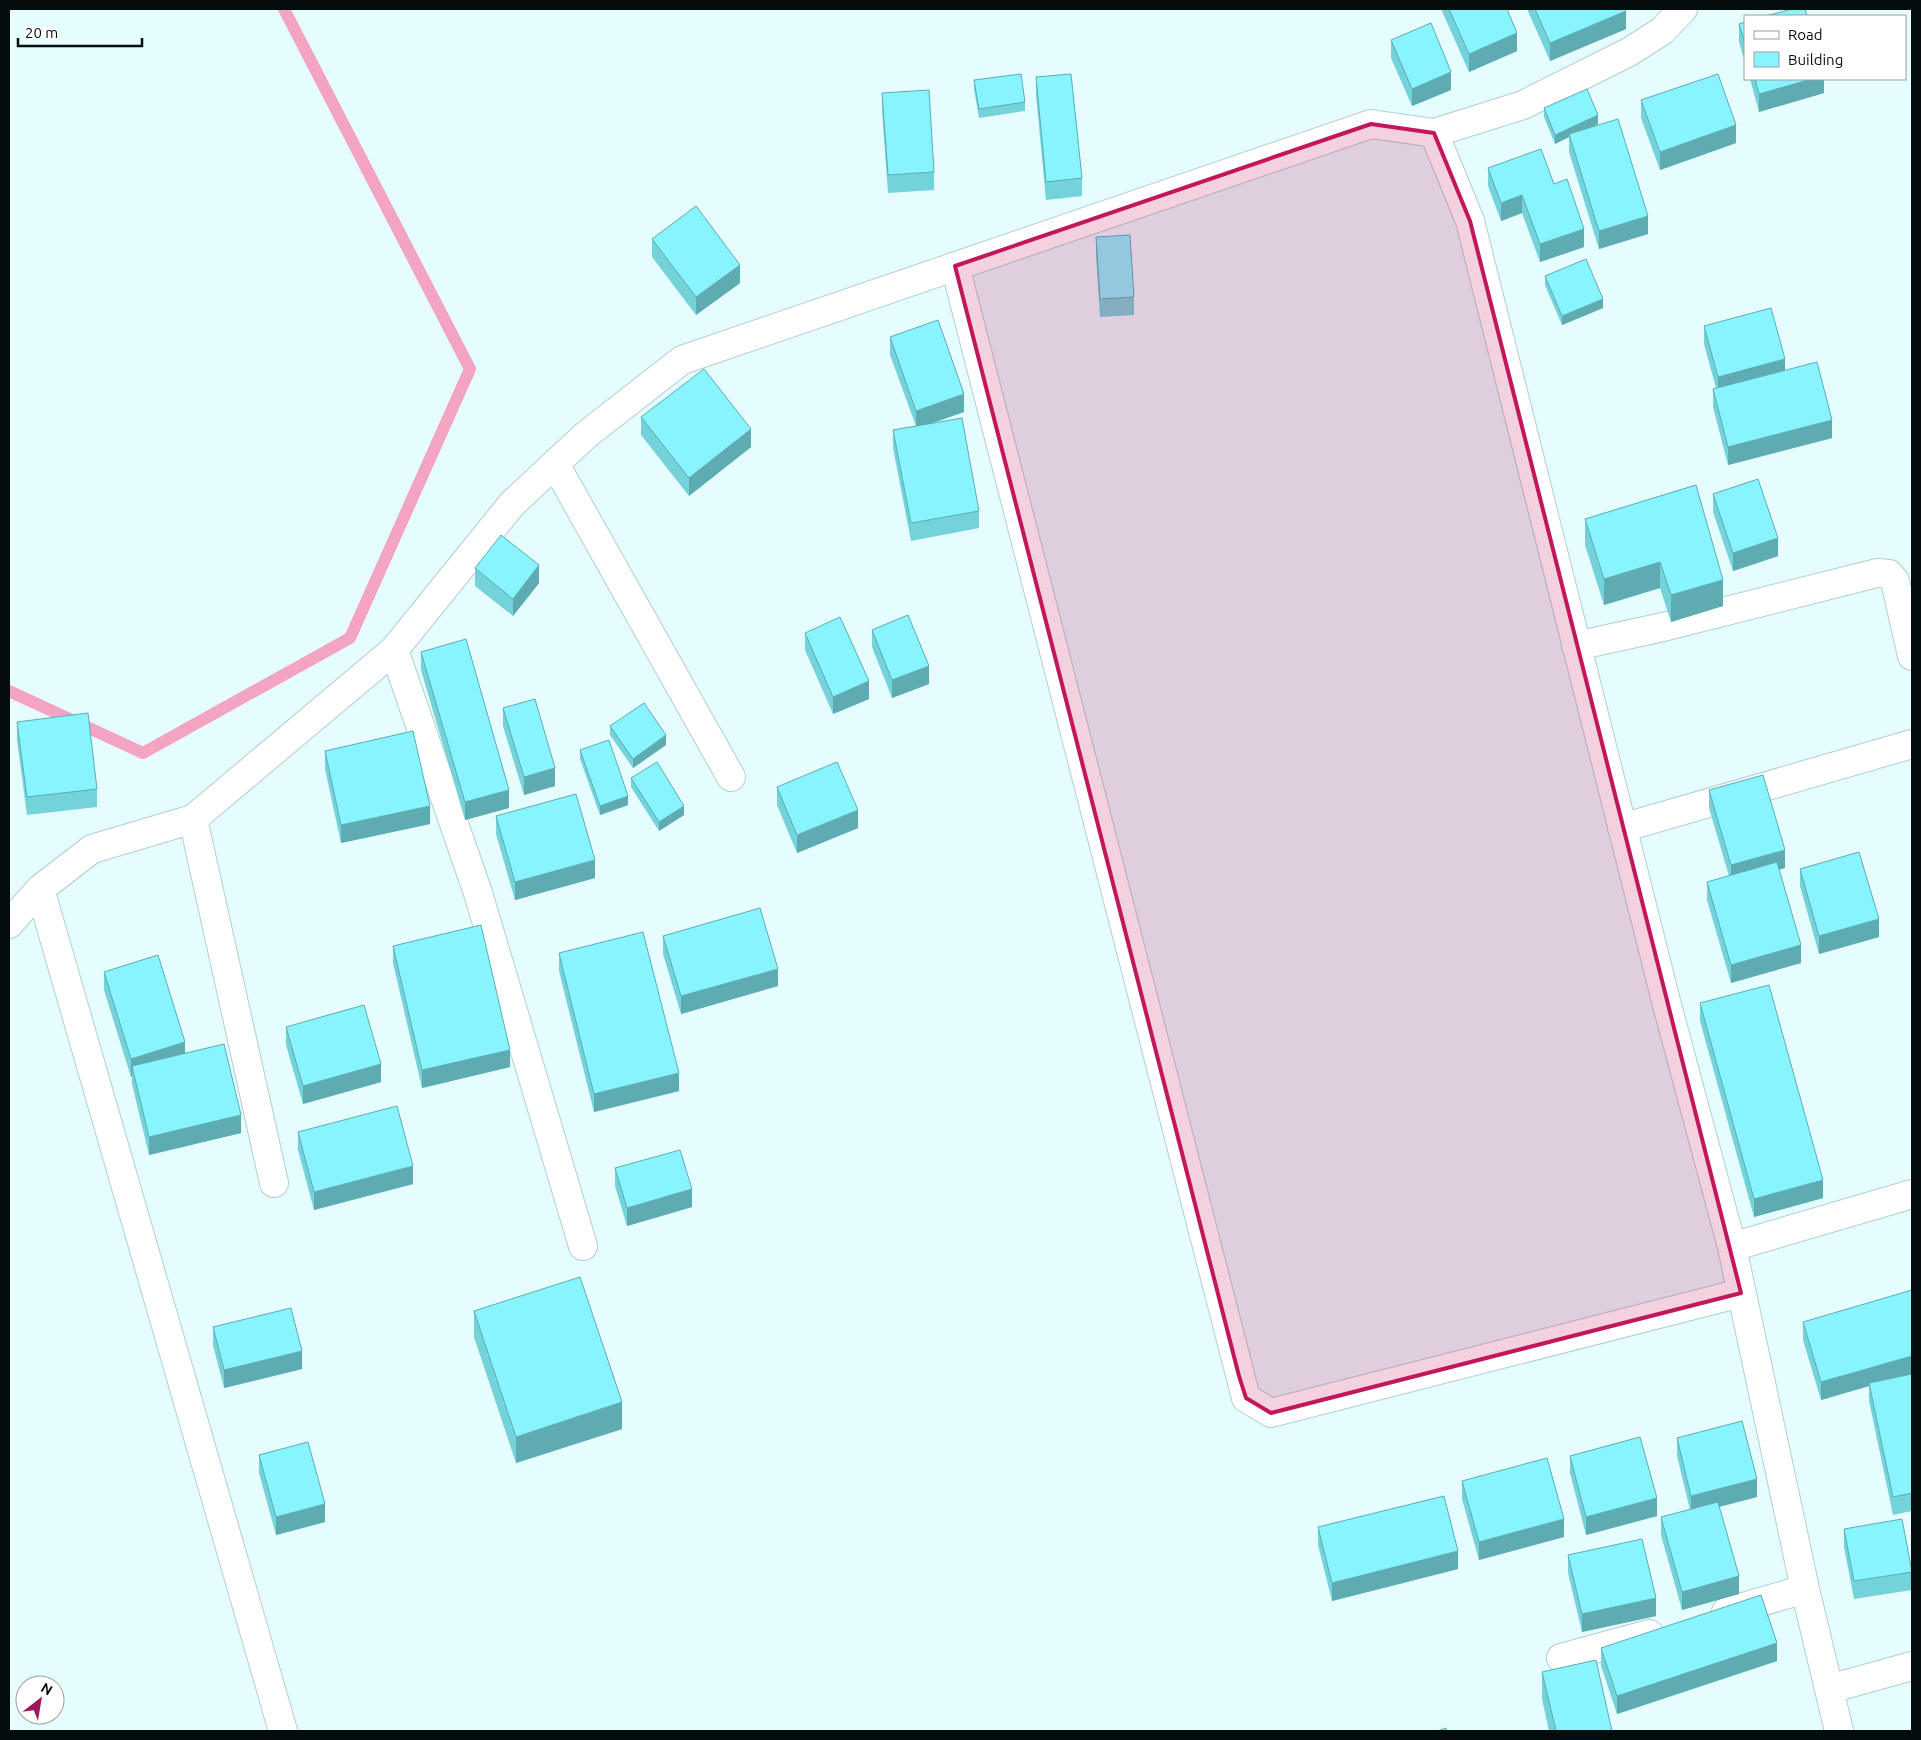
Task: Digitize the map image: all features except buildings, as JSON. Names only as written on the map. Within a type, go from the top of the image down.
[{"type":"street","points":[[9,924],[40,889],[92,849],[193,819],[394,650],[512,504],[586,435],[682,360],[1371,124],[1434,133],[1523,105],[1629,52],[1662,31],[1683,9]]},
{"type":"street","points":[[1434,133],[1470,220],[1622,828],[1732,1247],[1805,1589],[1839,1731]]},
{"type":"street","points":[[956,266],[1246,1398],[1271,1413],[1741,1293]]},
{"type":"street","points":[[555,464],[731,777]]},
{"type":"street","points":[[1576,646],[1663,627],[1877,573],[1889,574],[1895,581],[1912,656]]},
{"type":"street","points":[[394,650],[478,893],[582,1246]]},
{"type":"street","points":[[1622,828],[1912,744]]},
{"type":"street","points":[[193,819],[274,1183]]},
{"type":"street","points":[[40,889],[283,1731]]},
{"type":"street","points":[[1732,1247],[1912,1194]]},
{"type":"street","points":[[1702,1619],[1805,1589]]},
{"type":"street","points":[[1561,1658],[1674,1626]]},
{"type":"street","points":[[1829,1689],[1912,1666]]},
{"type":"highlighted area","points":[[1371,124],[1434,133],[1470,221],[1741,1293],[1271,1413],[1246,1398],[1239,1376],[955,266]]},
{"type":"waterway","points":[[9,691],[143,753],[350,638],[470,369],[284,9]]}]
